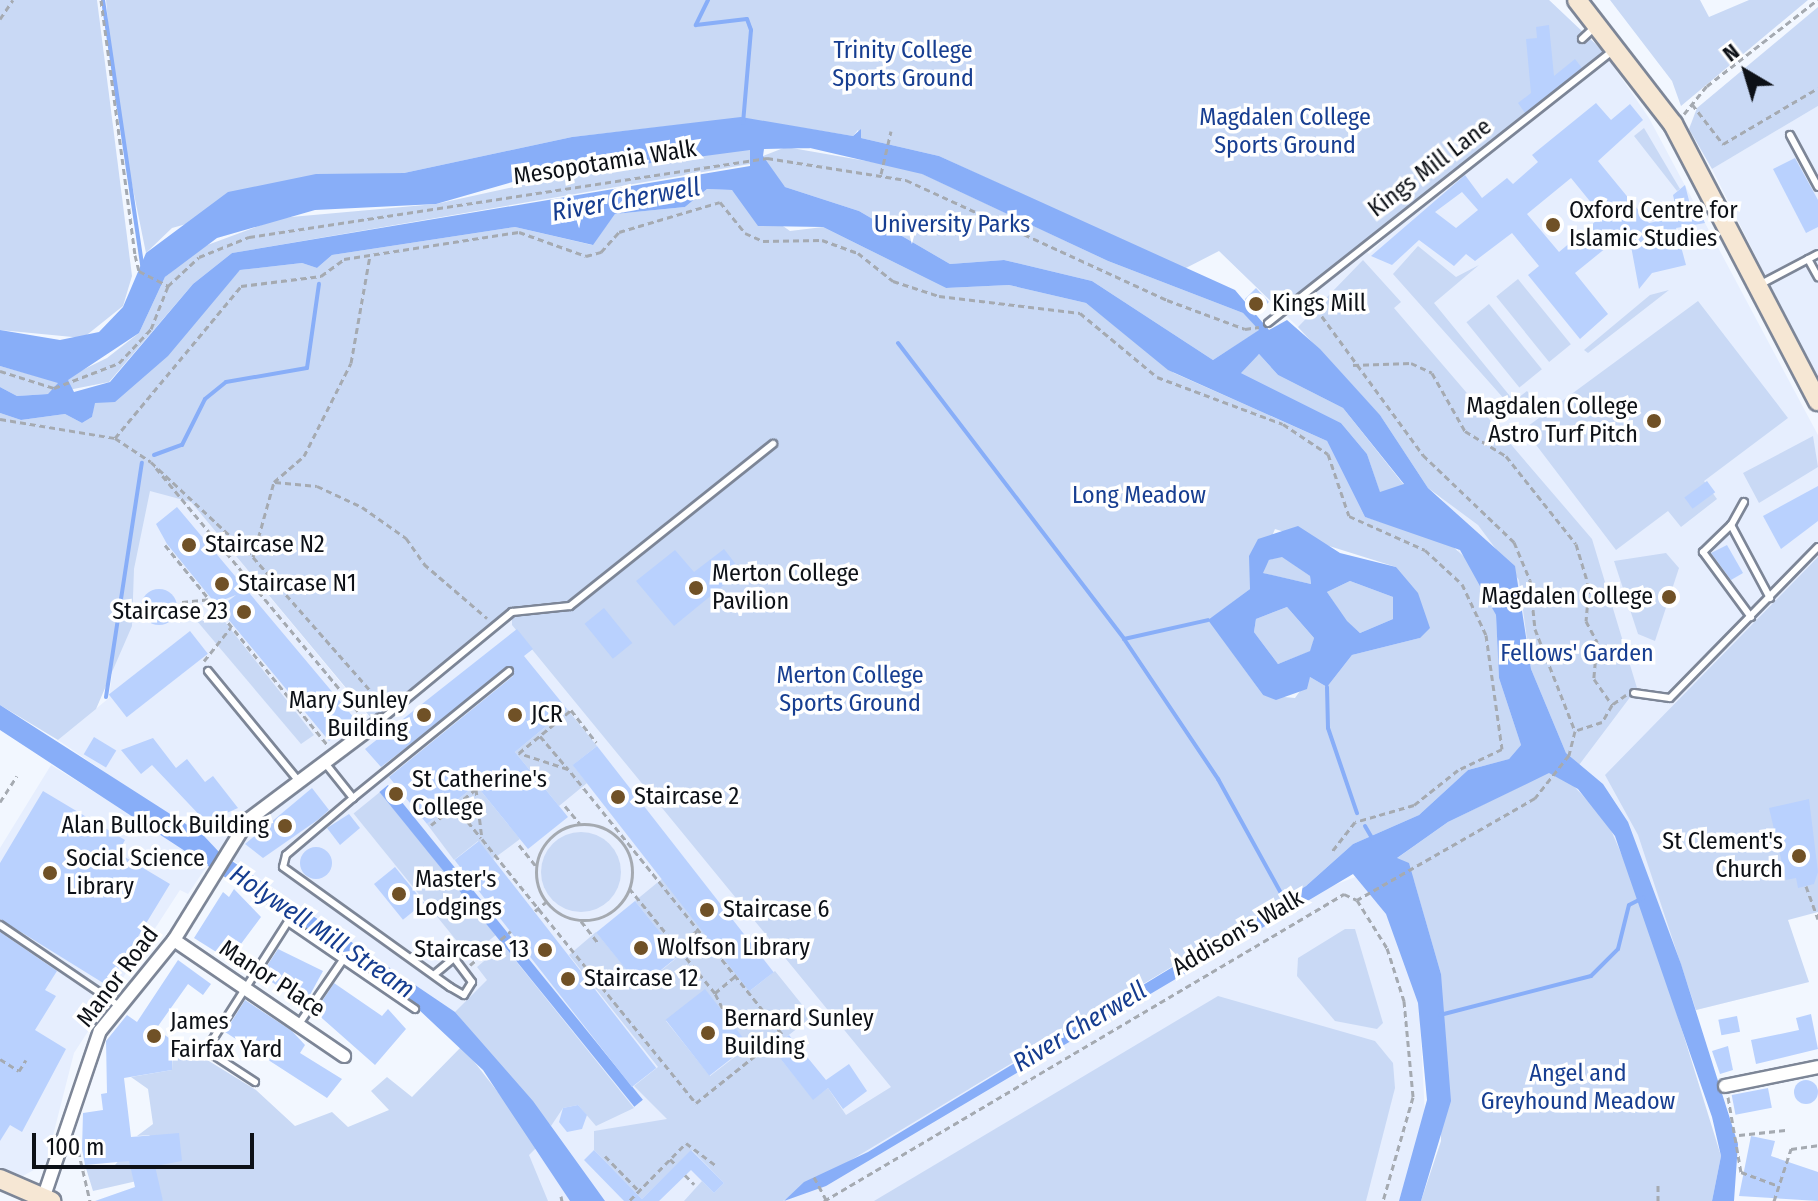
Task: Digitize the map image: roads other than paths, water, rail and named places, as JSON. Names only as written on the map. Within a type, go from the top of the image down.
[{"type":"main road","points":[[1577,0],[1619,46],[1673,124],[1818,401]]},
{"type":"main road","points":[[0,1179],[48,1198]]},
{"type":"street","name":"Manor Road","points":[[48,1198],[90,1054],[120,1007],[174,940],[248,820],[322,760],[337,757],[381,720]]},
{"type":"street","name":"Manor Place","points":[[174,940],[301,1021],[344,1056]]},
{"type":"street","points":[[1725,1086],[1818,1067]]},
{"type":"lane","points":[[1582,39],[1599,23]]},
{"type":"lane","name":"Kings Mill Lane","points":[[1268,323],[1306,295],[1365,240],[1619,46]]},
{"type":"lane","points":[[1790,135],[1818,187]]},
{"type":"lane","points":[[1758,286],[1818,254]]},
{"type":"lane","points":[[1808,259],[1818,277]]},
{"type":"lane","points":[[381,720],[512,612],[570,606],[773,444]]},
{"type":"lane","points":[[1744,502],[1731,525],[1703,552],[1751,617]]},
{"type":"lane","points":[[1731,525],[1770,598]]},
{"type":"lane","points":[[1634,693],[1670,698],[1818,547]]},
{"type":"lane","points":[[208,671],[298,780]]},
{"type":"lane","points":[[435,974],[454,958],[472,982],[464,995],[283,867],[286,855],[509,671]]},
{"type":"lane","points":[[322,760],[353,798]]},
{"type":"lane","points":[[255,1082],[206,1050],[288,922],[415,1009]]},
{"type":"lane","points":[[0,925],[120,1007]]},
{"type":"lane","points":[[301,1021],[343,960]]},
{"type":"water","name":"River Cherwell","points":[[741,117],[853,136],[861,129],[861,138],[939,156],[1235,290],[1269,330],[1287,320],[1320,349],[1380,415],[1428,488],[1515,566],[1531,669],[1566,753],[1603,784],[1628,822],[1681,964],[1738,1144],[1734,1201],[1712,1201],[1721,1156],[1712,1117],[1615,836],[1578,789],[1549,773],[1448,822],[1397,858],[1409,863],[1441,974],[1451,1101],[1421,1201],[1399,1201],[1427,1100],[1418,1003],[1386,914],[1353,874],[826,1186],[784,1201],[804,1182],[868,1152],[1306,886],[1353,844],[1419,815],[1468,770],[1509,759],[1521,745],[1499,678],[1496,615],[1460,550],[1365,517],[1327,441],[1168,370],[1086,303],[1009,285],[946,288],[823,227],[758,226],[732,190],[707,189],[685,207],[615,214],[593,245],[515,227],[332,255],[317,268],[302,263],[240,270],[168,356],[115,402],[95,403],[92,417],[82,423],[65,414],[21,420],[0,413],[0,387],[17,396],[48,394],[58,383],[0,366],[0,330],[60,340],[99,332],[123,307],[146,253],[228,192],[316,174],[404,173],[572,137]],"holes":[[[810,148],[922,174],[1108,261],[1243,313],[1259,330],[1213,360],[1092,281],[1004,260],[950,264],[859,211],[785,187],[763,156],[764,149]],[[750,150],[750,166],[232,253],[193,284],[110,382],[74,392],[68,380],[139,333],[165,277],[217,238],[315,210],[436,204],[516,181]],[[1259,354],[1278,375],[1343,408],[1404,484],[1380,492],[1367,454],[1341,423],[1241,373]]]},
{"type":"water","points":[[1298,526],[1340,553],[1396,567],[1418,593],[1430,628],[1420,638],[1352,655],[1327,687],[1310,677],[1307,689],[1276,700],[1263,695],[1208,620],[1250,589],[1249,556],[1258,539]],"holes":[[[1282,557],[1310,576],[1311,584],[1263,573],[1269,560]],[[1350,581],[1393,597],[1393,619],[1360,633],[1347,621],[1327,592]],[[1287,607],[1314,638],[1310,651],[1278,664],[1254,632],[1256,619]]]},
{"type":"water","name":"Holywell Mill Stream","points":[[0,705],[203,835],[220,853],[455,1012],[533,1101],[605,1201],[570,1201],[483,1070],[399,991],[0,730]]},
{"type":"water","points":[[388,785],[643,1100],[634,1107],[379,792]]},
{"type":"waterway","points":[[103,0],[143,270]]},
{"type":"waterway","points":[[708,0],[696,25],[747,19],[751,30],[743,123]]},
{"type":"waterway","points":[[154,455],[182,445],[205,399],[226,382],[307,368],[319,284]]},
{"type":"waterway","points":[[898,343],[1124,639],[1218,779],[1286,902]]},
{"type":"waterway","points":[[106,697],[142,463]]},
{"type":"waterway","points":[[1124,639],[1208,620]]},
{"type":"waterway","points":[[1327,687],[1328,728],[1357,813]]},
{"type":"waterway","points":[[1365,826],[1372,838]]},
{"type":"waterway","points":[[1440,1015],[1591,976],[1618,949],[1629,905],[1643,898]]},
{"type":"place","name":"Oxford Centre for Islamic Studies","points":[[1553,225]]},
{"type":"place","name":"Kings Mill","points":[[1256,304]]},
{"type":"place","name":"Magdalen College Astro Turf Pitch","points":[[1654,421]]},
{"type":"place","name":"Staircase N2","points":[[189,545]]},
{"type":"place","name":"Staircase N1","points":[[222,584]]},
{"type":"place","name":"Merton College Pavilion","points":[[696,588]]},
{"type":"place","name":"Magdalen College","points":[[1669,597]]},
{"type":"place","name":"Staircase 23","points":[[244,612]]},
{"type":"place","name":"Mary Sunley Building","points":[[424,715]]},
{"type":"place","name":"JCR","points":[[515,715]]},
{"type":"place","name":"St Catherine's College","points":[[396,794]]},
{"type":"place","name":"Staircase 2","points":[[618,797]]},
{"type":"place","name":"Alan Bullock Building","points":[[285,826]]},
{"type":"place","name":"St Clement's Church","points":[[1799,856]]},
{"type":"place","name":"Social Science Library","points":[[50,873]]},
{"type":"place","name":"Master's Lodgings","points":[[399,894]]},
{"type":"place","name":"Staircase 6","points":[[707,910]]},
{"type":"place","name":"Wolfson Library","points":[[641,948]]},
{"type":"place","name":"Staircase 13","points":[[545,950]]},
{"type":"place","name":"Staircase 12","points":[[568,979]]},
{"type":"place","name":"Bernard Sunley Building","points":[[708,1033]]},
{"type":"place","name":"James Fairfax Yard","points":[[154,1036]]},
{"type":"park label","name":"Trinity College Sports Ground","points":[[903,65]]},
{"type":"park label","name":"Magdalen College Sports Ground","points":[[1285,132]]},
{"type":"park label","name":"University Parks","points":[[952,225]]},
{"type":"park label","name":"Long Meadow","points":[[1139,496]]},
{"type":"park label","name":"Fellows' Garden","points":[[1577,654]]},
{"type":"park label","name":"Merton College Sports Ground","points":[[850,690]]},
{"type":"park label","name":"Angel and Greyhound Meadow","points":[[1578,1088]]}]
